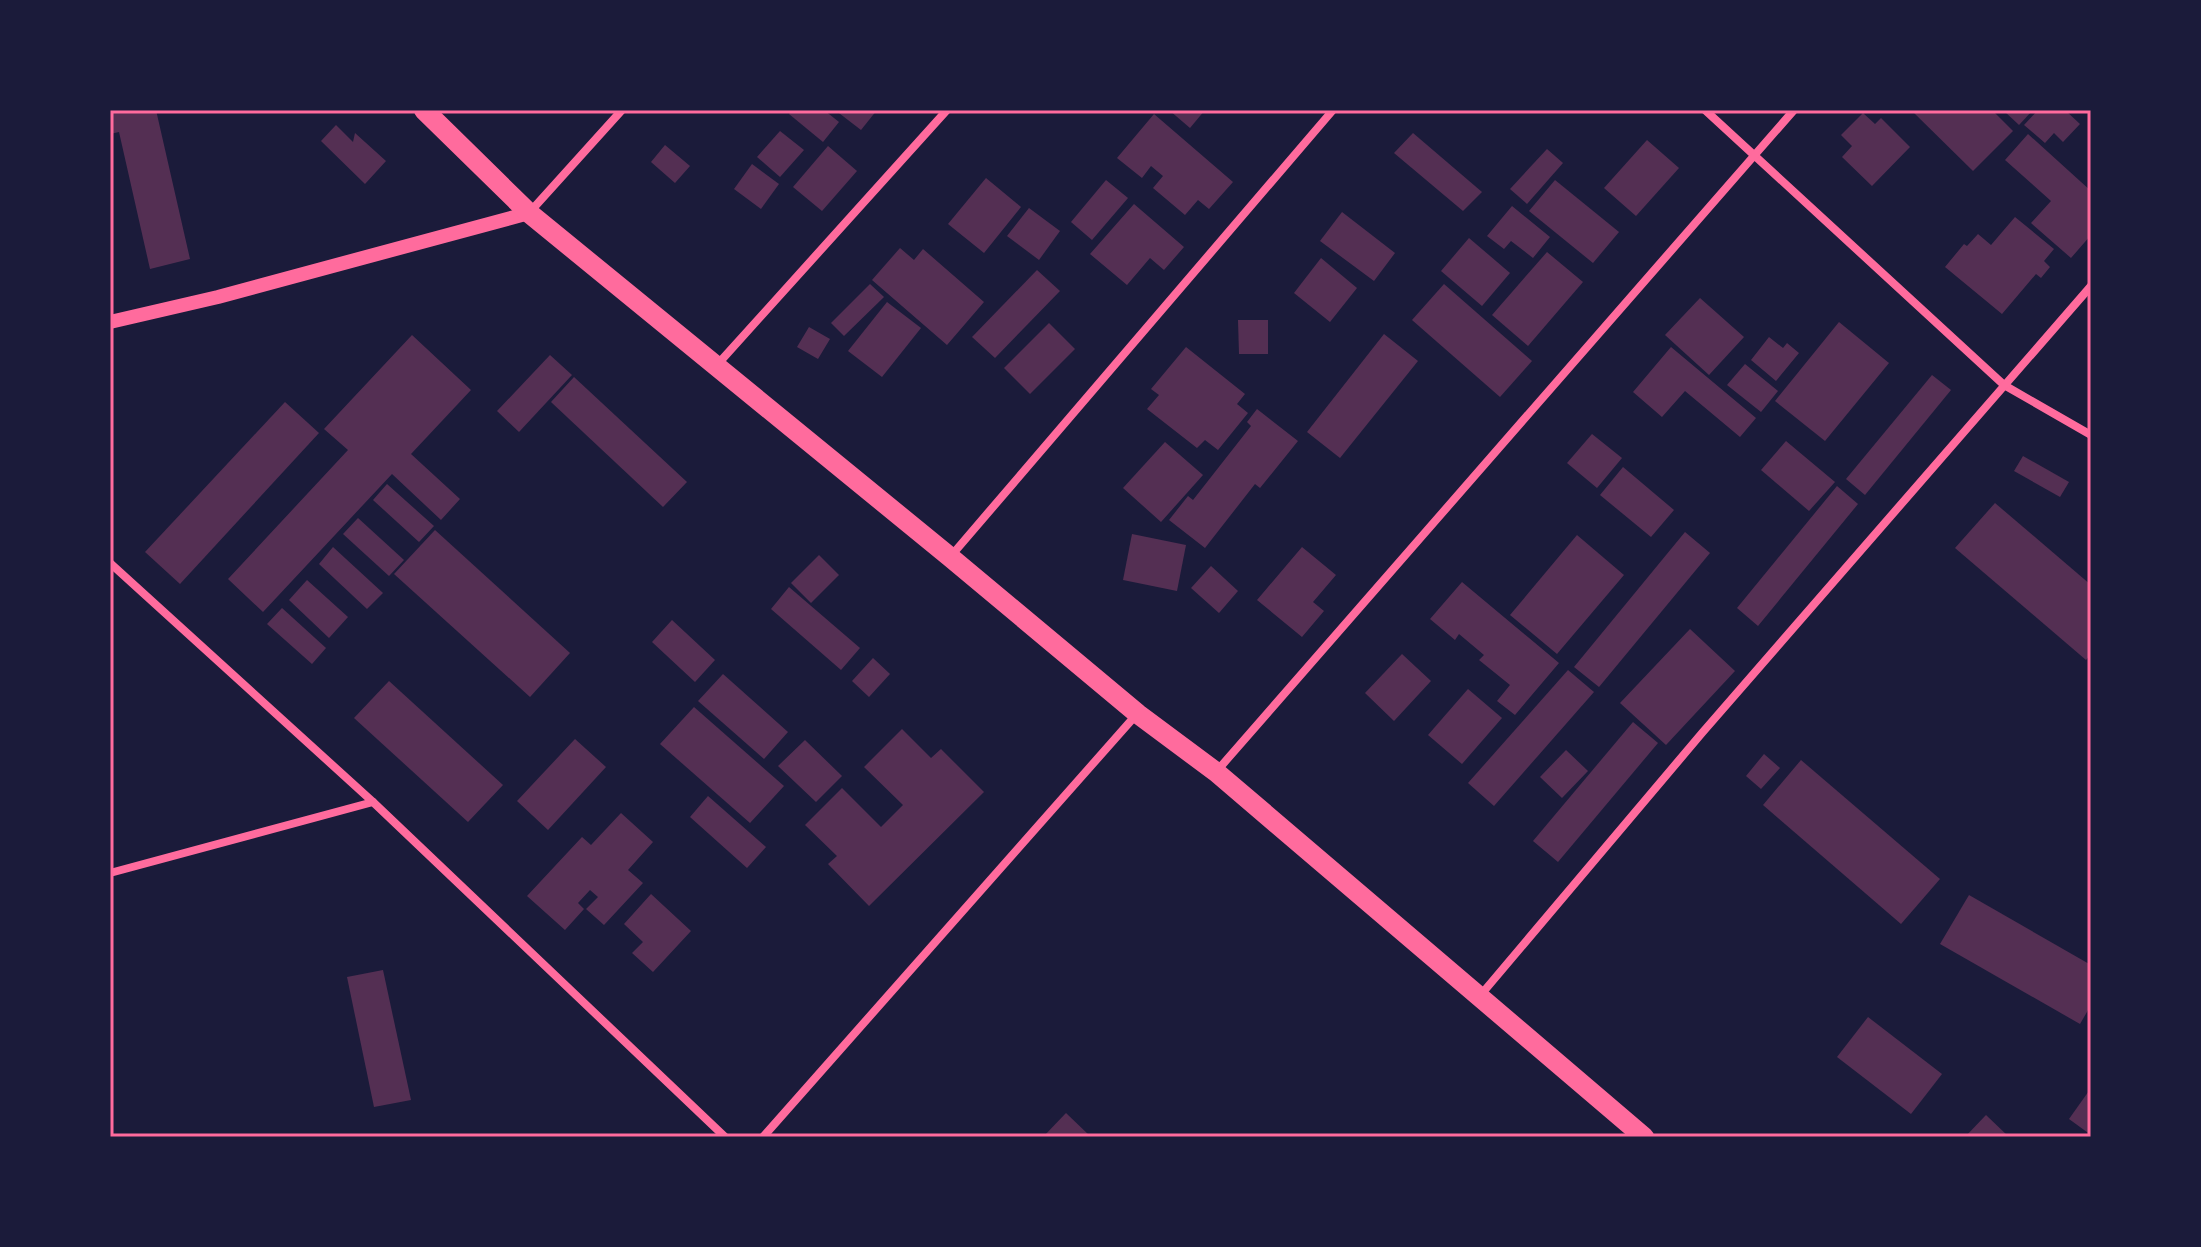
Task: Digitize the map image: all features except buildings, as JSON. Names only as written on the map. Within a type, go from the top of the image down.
[{"type":"main road","points":[[424,110],[529,213],[1138,714],[1216,772],[1644,1137]]},
{"type":"street","points":[[110,322],[218,297],[529,213],[622,110]]},
{"type":"street","points":[[716,365],[947,110]]},
{"type":"street","points":[[950,557],[1333,110]]},
{"type":"street","points":[[1705,110],[2004,385],[2091,435]]},
{"type":"street","points":[[1216,772],[1794,110]]},
{"type":"street","points":[[1479,997],[1702,733],[2091,286]]},
{"type":"street","points":[[110,563],[373,802],[725,1137]]},
{"type":"street","points":[[763,1137],[1138,714]]},
{"type":"street","points":[[110,873],[373,802]]}]
